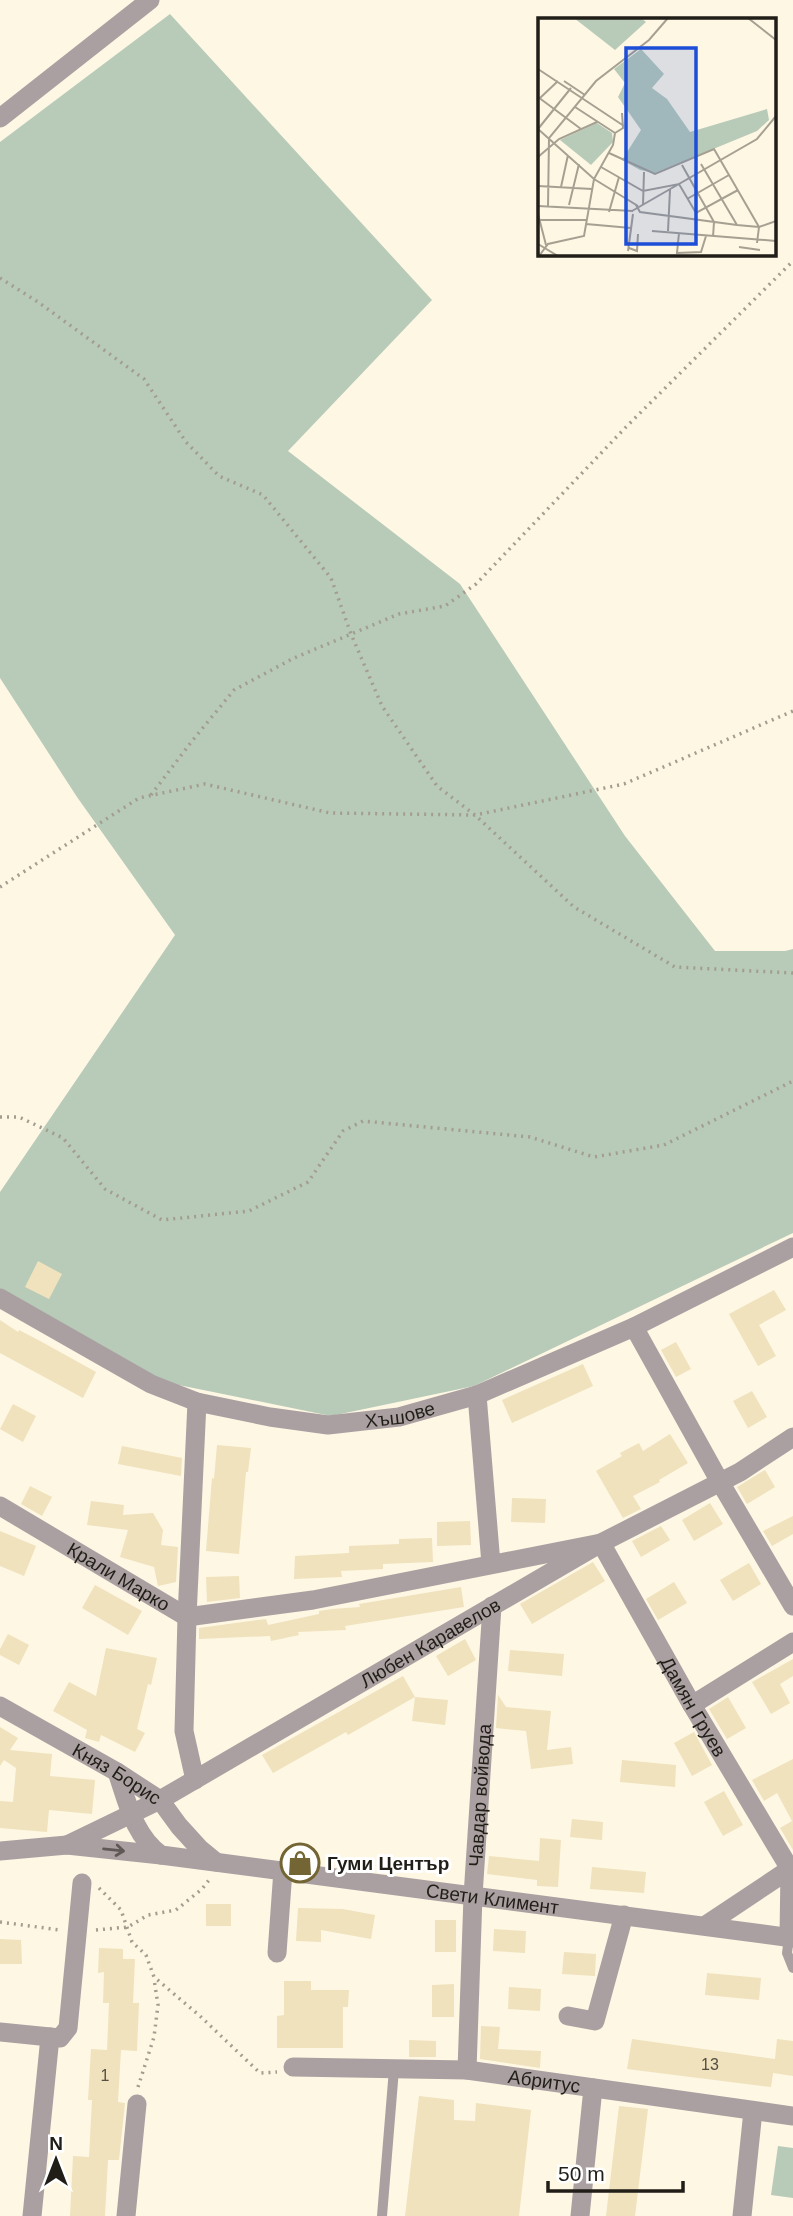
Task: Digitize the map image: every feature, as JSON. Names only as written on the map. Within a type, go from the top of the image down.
[{"type":"street","points":[[0,118],[150,0]]},
{"type":"street","name":"Хъшове","points":[[0,1298],[150,1384],[197,1402],[328,1425],[398,1416],[477,1395],[634,1327],[793,1247]]},
{"type":"street","points":[[634,1327],[793,1606]]},
{"type":"street","points":[[477,1395],[491,1564]]},
{"type":"street","points":[[195,1780],[184,1731],[197,1402]]},
{"type":"street","name":"Любен Каравелов","points":[[67,1845],[160,1800],[601,1543],[740,1472],[793,1437]]},
{"type":"street","name":"Крали Марко","points":[[0,1507],[187,1617],[313,1600],[601,1543]]},
{"type":"street","name":"Дамян Груев","points":[[601,1543],[692,1704],[792,1868]]},
{"type":"street","name":"Чавдар войвода","points":[[467,2070],[473,1896],[492,1606]]},
{"type":"street","points":[[692,1704],[793,1642]]},
{"type":"street","name":"Княз Борис","points":[[0,1706],[117,1772],[160,1800],[178,1826],[199,1848],[220,1862]]},
{"type":"street","points":[[117,1772],[141,1835],[160,1855]]},
{"type":"street","points":[[0,1851],[67,1845]]},
{"type":"street","name":"Свети Климент","points":[[67,1845],[283,1870],[791,1937]]},
{"type":"street","points":[[706,1925],[792,1868]]},
{"type":"street","points":[[791,1937],[792,1868]]},
{"type":"street","points":[[277,1953],[283,1870]]},
{"type":"street","points":[[0,2032],[60,2038],[68,2028],[77,1933],[88,1883]]},
{"type":"street","points":[[568,2016],[595,2021],[624,1915]]},
{"type":"street","points":[[32,2216],[50,2037]]},
{"type":"street","name":"Абритус","points":[[293,2067],[467,2070],[793,2116]]},
{"type":"street","points":[[580,2216],[593,2088]]},
{"type":"street","points":[[126,2216],[137,2104]]},
{"type":"street","points":[[742,2216],[753,2111]]},
{"type":"lane","points":[[791,1937],[787,1953],[793,1968]]},
{"type":"lane","points":[[382,2216],[394,2069]]},
{"type":"path","points":[[151,796],[234,690],[294,658],[399,614],[445,606],[476,584],[635,417],[793,261]]},
{"type":"path","points":[[0,278],[38,302],[144,379],[186,442],[219,476],[263,495],[331,578],[351,634],[382,706],[436,786],[475,816],[573,907],[675,967],[793,973]]},
{"type":"path","points":[[0,887],[139,798],[205,784],[330,813],[475,816],[624,784],[793,712]]},
{"type":"path","points":[[0,1117],[19,1117],[63,1138],[104,1189],[162,1220],[249,1211],[308,1182],[343,1131],[363,1121],[530,1137],[594,1157],[664,1145],[793,1081]]},
{"type":"path","points":[[0,1922],[77,1933],[128,1927],[148,1915],[176,1910],[202,1889],[220,1862]]},
{"type":"path","points":[[88,1883],[99,1889],[121,1910],[132,1941],[146,1955],[154,1977],[158,2005],[154,2037],[138,2087],[137,2104]]},
{"type":"path","points":[[154,1977],[201,2015],[260,2073],[274,2073],[293,2067]]},
{"type":"green space","points":[[170,14],[432,300],[288,451],[460,584],[625,836],[715,951],[793,949],[793,1233],[474,1386],[331,1416],[154,1380],[0,1293],[0,1192],[175,935],[77,797],[0,678],[0,142]]},
{"type":"green space","points":[[778,2146],[793,2148],[793,2198],[771,2195]]},
{"type":"building","points":[[38,1261],[62,1274],[49,1299],[25,1287]]},
{"type":"building","points":[[774,1290],[786,1310],[759,1325],[776,1356],[758,1366],[729,1314]]},
{"type":"building","points":[[0,1320],[96,1372],[83,1398],[0,1353]]},
{"type":"building","points":[[676,1342],[691,1369],[676,1377],[661,1350]]},
{"type":"building","points":[[583,1364],[593,1386],[512,1423],[502,1400]]},
{"type":"building","points":[[752,1391],[767,1417],[748,1428],[733,1401]]},
{"type":"building","points":[[13,1404],[36,1416],[23,1442],[0,1429]]},
{"type":"building","points":[[670,1434],[688,1463],[633,1496],[641,1509],[623,1518],[596,1471],[639,1443],[643,1451]]},
{"type":"building","points":[[217,1445],[251,1448],[246,1472],[239,1554],[206,1551]]},
{"type":"building","points":[[122,1446],[182,1458],[181,1476],[118,1464]]},
{"type":"building","points":[[765,1470],[775,1487],[747,1504],[737,1487]]},
{"type":"building","points":[[30,1486],[52,1497],[42,1516],[21,1504]]},
{"type":"building","points":[[512,1498],[546,1499],[545,1523],[511,1522]]},
{"type":"building","points":[[91,1501],[124,1505],[123,1515],[153,1513],[163,1530],[161,1545],[178,1547],[176,1582],[158,1586],[154,1567],[120,1557],[128,1530],[87,1525]]},
{"type":"building","points":[[710,1503],[723,1524],[694,1541],[682,1520]]},
{"type":"building","points":[[793,1516],[793,1534],[772,1546],[763,1531]]},
{"type":"building","points":[[470,1521],[471,1545],[437,1546],[437,1522]]},
{"type":"building","points":[[661,1526],[670,1540],[641,1557],[632,1541]]},
{"type":"building","points":[[0,1531],[36,1546],[24,1576],[0,1566]]},
{"type":"building","points":[[432,1538],[433,1562],[383,1564],[383,1569],[341,1571],[342,1577],[294,1579],[295,1556],[349,1553],[349,1546],[399,1544],[399,1539]]},
{"type":"building","points":[[593,1562],[605,1581],[532,1624],[520,1604]]},
{"type":"building","points":[[749,1563],[761,1584],[733,1601],[720,1580]]},
{"type":"building","points":[[239,1576],[240,1598],[207,1602],[206,1577]]},
{"type":"building","points":[[674,1582],[687,1603],[658,1620],[646,1599]]},
{"type":"building","points":[[95,1585],[142,1611],[128,1635],[82,1608]]},
{"type":"building","points":[[461,1587],[464,1607],[345,1626],[346,1630],[298,1632],[299,1635],[271,1641],[270,1636],[199,1639],[199,1628],[266,1619],[268,1625],[319,1614],[319,1611],[360,1607],[359,1604]]},
{"type":"building","points":[[8,1634],[29,1645],[19,1665],[0,1655],[0,1649]]},
{"type":"building","points":[[465,1639],[476,1660],[448,1676],[436,1656]]},
{"type":"building","points":[[106,1648],[157,1658],[137,1729],[145,1733],[135,1752],[101,1735],[99,1742],[85,1738],[87,1730],[53,1711],[69,1682],[96,1696]]},
{"type":"building","points":[[510,1650],[564,1654],[562,1676],[508,1671]]},
{"type":"building","points":[[793,1659],[793,1676],[780,1684],[790,1703],[771,1714],[752,1682]]},
{"type":"building","points":[[403,1676],[415,1697],[273,1773],[262,1755]]},
{"type":"building","points":[[498,1695],[506,1707],[551,1711],[547,1750],[571,1747],[573,1764],[531,1769],[526,1731],[496,1728]]},
{"type":"building","points":[[415,1697],[448,1700],[445,1725],[412,1721]]},
{"type":"building","points":[[728,1697],[746,1728],[727,1739],[709,1709]]},
{"type":"building","points":[[0,1727],[18,1738],[10,1750],[52,1754],[50,1776],[95,1780],[92,1814],[49,1810],[47,1832],[0,1828],[0,1801],[13,1802],[16,1768],[4,1760],[0,1766]]},
{"type":"building","points":[[694,1732],[712,1765],[692,1776],[674,1743]]},
{"type":"building","points":[[793,1759],[793,1850],[780,1828],[792,1821],[777,1793],[764,1801],[752,1780]]},
{"type":"building","points":[[622,1760],[676,1765],[675,1787],[620,1782]]},
{"type":"building","points":[[724,1791],[743,1825],[723,1836],[704,1802]]},
{"type":"building","points":[[572,1819],[603,1822],[602,1840],[570,1837]]},
{"type":"building","points":[[540,1838],[561,1840],[558,1887],[537,1886],[537,1880],[487,1874],[489,1856],[539,1861]]},
{"type":"building","points":[[592,1867],[646,1872],[644,1893],[590,1889]]},
{"type":"building","points":[[206,1904],[231,1904],[231,1926],[206,1926]]},
{"type":"building","points":[[298,1908],[343,1909],[375,1915],[371,1939],[321,1930],[321,1942],[296,1941]]},
{"type":"building","points":[[435,1920],[456,1920],[456,1952],[435,1952]]},
{"type":"building","points":[[494,1929],[526,1931],[525,1953],[493,1951]]},
{"type":"building","points":[[0,1939],[21,1940],[22,1964],[0,1964]]},
{"type":"building","points":[[99,1948],[123,1949],[123,1959],[135,1959],[133,2003],[139,2003],[137,2051],[121,2050],[118,2102],[125,2103],[119,2160],[108,2160],[105,2216],[70,2216],[73,2156],[89,2157],[91,2049],[107,2050],[109,2003],[103,2003],[104,1972],[98,1973]]},
{"type":"building","points":[[564,1952],[596,1954],[595,1976],[562,1974]]},
{"type":"building","points":[[707,1973],[761,1978],[759,2000],[705,1995]]},
{"type":"building","points":[[284,1981],[311,1981],[311,1990],[349,1990],[348,2007],[343,2007],[343,2048],[277,2048],[277,2016],[284,2015]]},
{"type":"building","points":[[454,1984],[454,2017],[432,2017],[432,1985]]},
{"type":"building","points":[[509,1987],[541,1989],[540,2011],[508,2009]]},
{"type":"building","points":[[481,2026],[500,2027],[498,2049],[541,2051],[540,2068],[480,2059]]},
{"type":"building","points":[[632,2039],[775,2059],[777,2039],[793,2041],[793,2076],[773,2073],[771,2087],[627,2069]]},
{"type":"building","points":[[409,2040],[436,2041],[436,2057],[409,2057]]},
{"type":"building","points":[[419,2096],[454,2100],[454,2120],[475,2121],[476,2103],[531,2110],[519,2216],[405,2216]]},
{"type":"building","points":[[619,2106],[648,2109],[635,2216],[606,2216]]},
{"type":"place","name":"Гуми Център","points":[[300,1863]]}]
